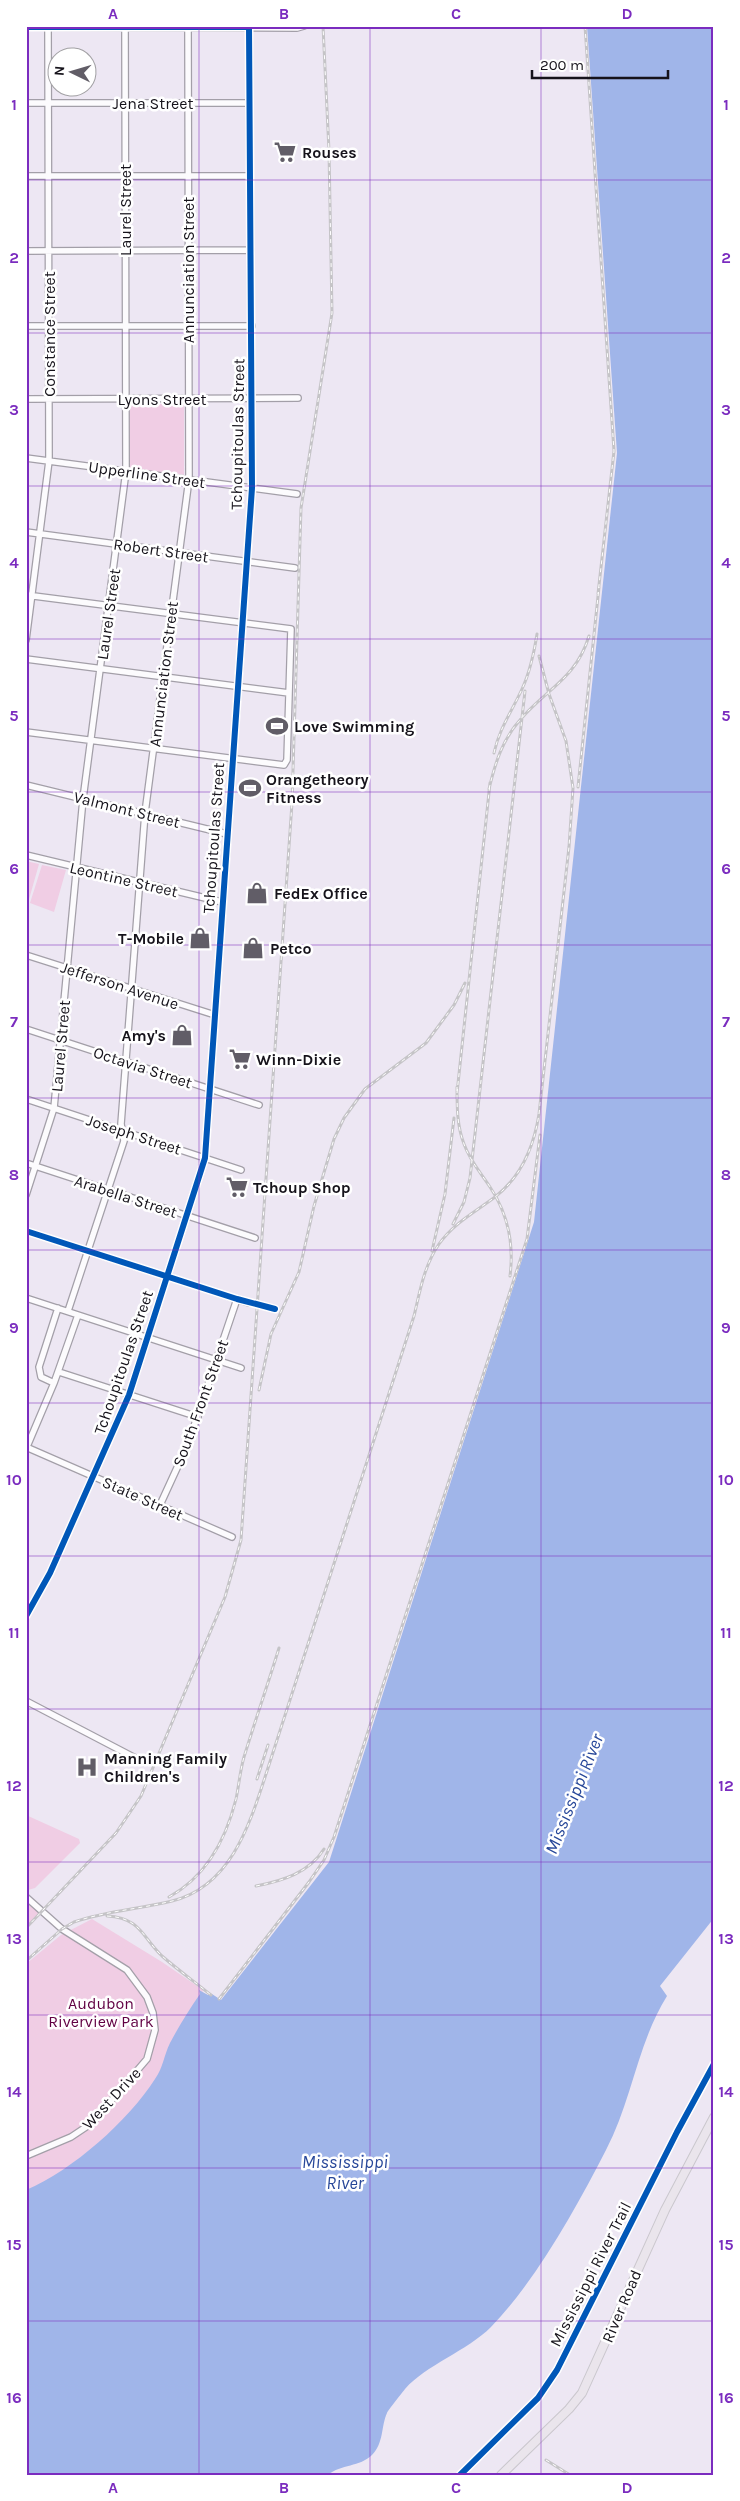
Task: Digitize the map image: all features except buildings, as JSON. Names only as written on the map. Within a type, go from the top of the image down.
[{"type":"main road","name":"River Road","points":[[501,2475],[569,2409],[582,2393],[665,2210],[714,2118]]},
{"type":"street","points":[[26,27],[301,27]]},
{"type":"street","name":"Constance Street","points":[[26,640],[29,595],[49,461],[48,27]]},
{"type":"street","name":"Laurel Street","points":[[26,1196],[54,1108],[83,799],[126,471],[125,27]]},
{"type":"street","name":"Annunciation Street","points":[[68,1311],[124,1141],[122,1130],[126,1062],[145,813],[189,479],[188,27]]},
{"type":"street","name":"Tchoupitoulas Street","points":[[26,1616],[29,1605],[50,1573],[129,1395],[205,1158],[252,488],[249,27]]},
{"type":"street","name":"Jena Street","points":[[26,103],[249,103]]},
{"type":"street","points":[[26,176],[250,176]]},
{"type":"street","points":[[26,251],[251,250]]},
{"type":"street","points":[[26,326],[252,326]]},
{"type":"street","name":"Lyons Street","points":[[26,400],[298,398]]},
{"type":"street","name":"Upperline Street","points":[[26,458],[297,494]]},
{"type":"street","name":"Robert Street","points":[[26,532],[295,568]]},
{"type":"street","points":[[26,732],[284,765],[287,760],[291,629],[29,595]]},
{"type":"street","points":[[26,659],[289,693]]},
{"type":"street","name":"Valmont Street","points":[[26,785],[227,834]]},
{"type":"street","name":"Leontine Street","points":[[26,855],[222,902]]},
{"type":"street","name":"Jefferson Avenue","points":[[26,955],[214,1014]]},
{"type":"street","name":"Octavia Street","points":[[26,1029],[259,1105]]},
{"type":"street","name":"Joseph Street","points":[[26,1099],[241,1170]]},
{"type":"street","name":"Arabella Street","points":[[26,1163],[255,1238]]},
{"type":"street","points":[[26,1230],[248,1303]]},
{"type":"street","points":[[26,1298],[241,1368]]},
{"type":"street","name":"South Front Street","points":[[160,1505],[198,1417],[237,1299]]},
{"type":"street","points":[[54,1383],[41,1377],[40,1367],[58,1308]]},
{"type":"street","points":[[27,1448],[59,1372],[78,1315]]},
{"type":"street","points":[[59,1372],[198,1417]]},
{"type":"street","name":"State Street","points":[[27,1448],[232,1537]]},
{"type":"street","points":[[26,1700],[143,1762]]},
{"type":"street","name":"West Drive","points":[[26,1897],[62,1929],[127,1970],[147,1997],[153,2013],[155,2030],[147,2059],[92,2123],[71,2138],[26,2156]]},
{"type":"green space","points":[[129,404],[184,404],[184,475],[130,469]]},
{"type":"green space","points":[[26,861],[39,864],[26,910]]},
{"type":"green space","points":[[42,865],[66,870],[54,912],[30,903]]},
{"type":"green space","points":[[26,1815],[79,1839],[80,1843],[35,1888],[28,1890]]},
{"type":"green space","points":[[26,1897],[42,1911],[26,1928]]},
{"type":"green space","name":"Audubon Riverview Park","points":[[92,1919],[203,1990],[175,2085],[26,2199],[26,1964],[61,1935]]},
{"type":"water","name":"Mississippi River","points":[[587,26],[714,26],[714,1918],[660,1986],[667,1996],[648,2033],[615,2131],[554,2243],[524,2288],[491,2327],[481,2336],[414,2380],[405,2389],[387,2413],[379,2445],[372,2455],[362,2462],[333,2471],[328,2475],[26,2475],[26,2190],[62,2170],[80,2157],[98,2143],[130,2111],[158,2075],[170,2043],[200,1994],[199,1990],[208,1995],[212,1994],[221,2000],[329,1862],[534,1222],[617,453]]},
{"type":"railway","points":[[26,1928],[116,1833],[141,1796],[225,1597],[241,1540],[292,803],[301,508],[332,313],[329,151],[323,26]]},
{"type":"railway","points":[[585,26],[614,451],[598,594]]},
{"type":"railway","points":[[578,787],[599,587]]},
{"type":"railway","points":[[494,753],[502,728],[527,676],[537,634]]},
{"type":"railway","points":[[489,789],[497,761],[508,736],[530,709],[568,673],[583,651],[589,636]]},
{"type":"railway","points":[[26,1961],[62,1929],[74,1922],[98,1915],[172,1901],[193,1893],[210,1882],[236,1850],[260,1791],[414,1316],[423,1279],[430,1261],[439,1244],[451,1230],[495,1197],[513,1180],[530,1149],[539,1114],[569,847],[573,788],[566,741],[549,694],[539,656]]},
{"type":"railway","points":[[453,1224],[464,1202],[470,1178],[525,691]]},
{"type":"railway","points":[[457,1093],[490,783]]},
{"type":"railway","points":[[259,1390],[271,1334],[299,1272],[314,1206],[334,1139],[344,1118],[365,1089],[426,1043],[454,1005],[465,983]]},
{"type":"railway","points":[[457,1087],[457,1109],[466,1150],[496,1197],[505,1219],[510,1241],[510,1276]]},
{"type":"railway","points":[[432,1251],[445,1194],[454,1118]]},
{"type":"railway","points":[[219,1999],[309,1882],[324,1860],[334,1837],[527,1239],[540,1135]]},
{"type":"railway","points":[[169,1897],[194,1878],[204,1867],[213,1855],[227,1828],[236,1799],[244,1757],[279,1648]]},
{"type":"railway","points":[[257,1779],[268,1745]]},
{"type":"railway","points":[[256,1886],[294,1875],[311,1864],[324,1849]]},
{"type":"railway","points":[[107,1916],[127,1920],[134,1925],[162,1956],[211,1995]]},
{"type":"railway","points":[[546,2460],[570,2475]]},
{"type":"cycle path","points":[[26,1616],[50,1573],[129,1395],[205,1158],[252,488],[249,26]]},
{"type":"cycle path","points":[[26,27],[249,27]]},
{"type":"cycle path","points":[[26,1231],[237,1299],[275,1309]]},
{"type":"cycle path","name":"Mississippi River Trail","points":[[460,2475],[538,2398],[557,2370],[677,2132],[714,2064]]},
{"type":"place","name":"Rouses","points":[[285,152]]},
{"type":"place","name":"Love Swimming","points":[[277,726]]},
{"type":"place","name":"Orangetheory Fitness","points":[[250,788]]},
{"type":"place","name":"FedEx Office","points":[[257,893]]},
{"type":"place","name":"T-Mobile","points":[[200,938]]},
{"type":"place","name":"Petco","points":[[253,948]]},
{"type":"place","name":"Amy's","points":[[182,1035]]},
{"type":"place","name":"Winn-Dixie","points":[[240,1059]]},
{"type":"place","name":"Tchoup Shop","points":[[237,1187]]},
{"type":"place","name":"Manning Family Children's","points":[[87,1767]]}]
